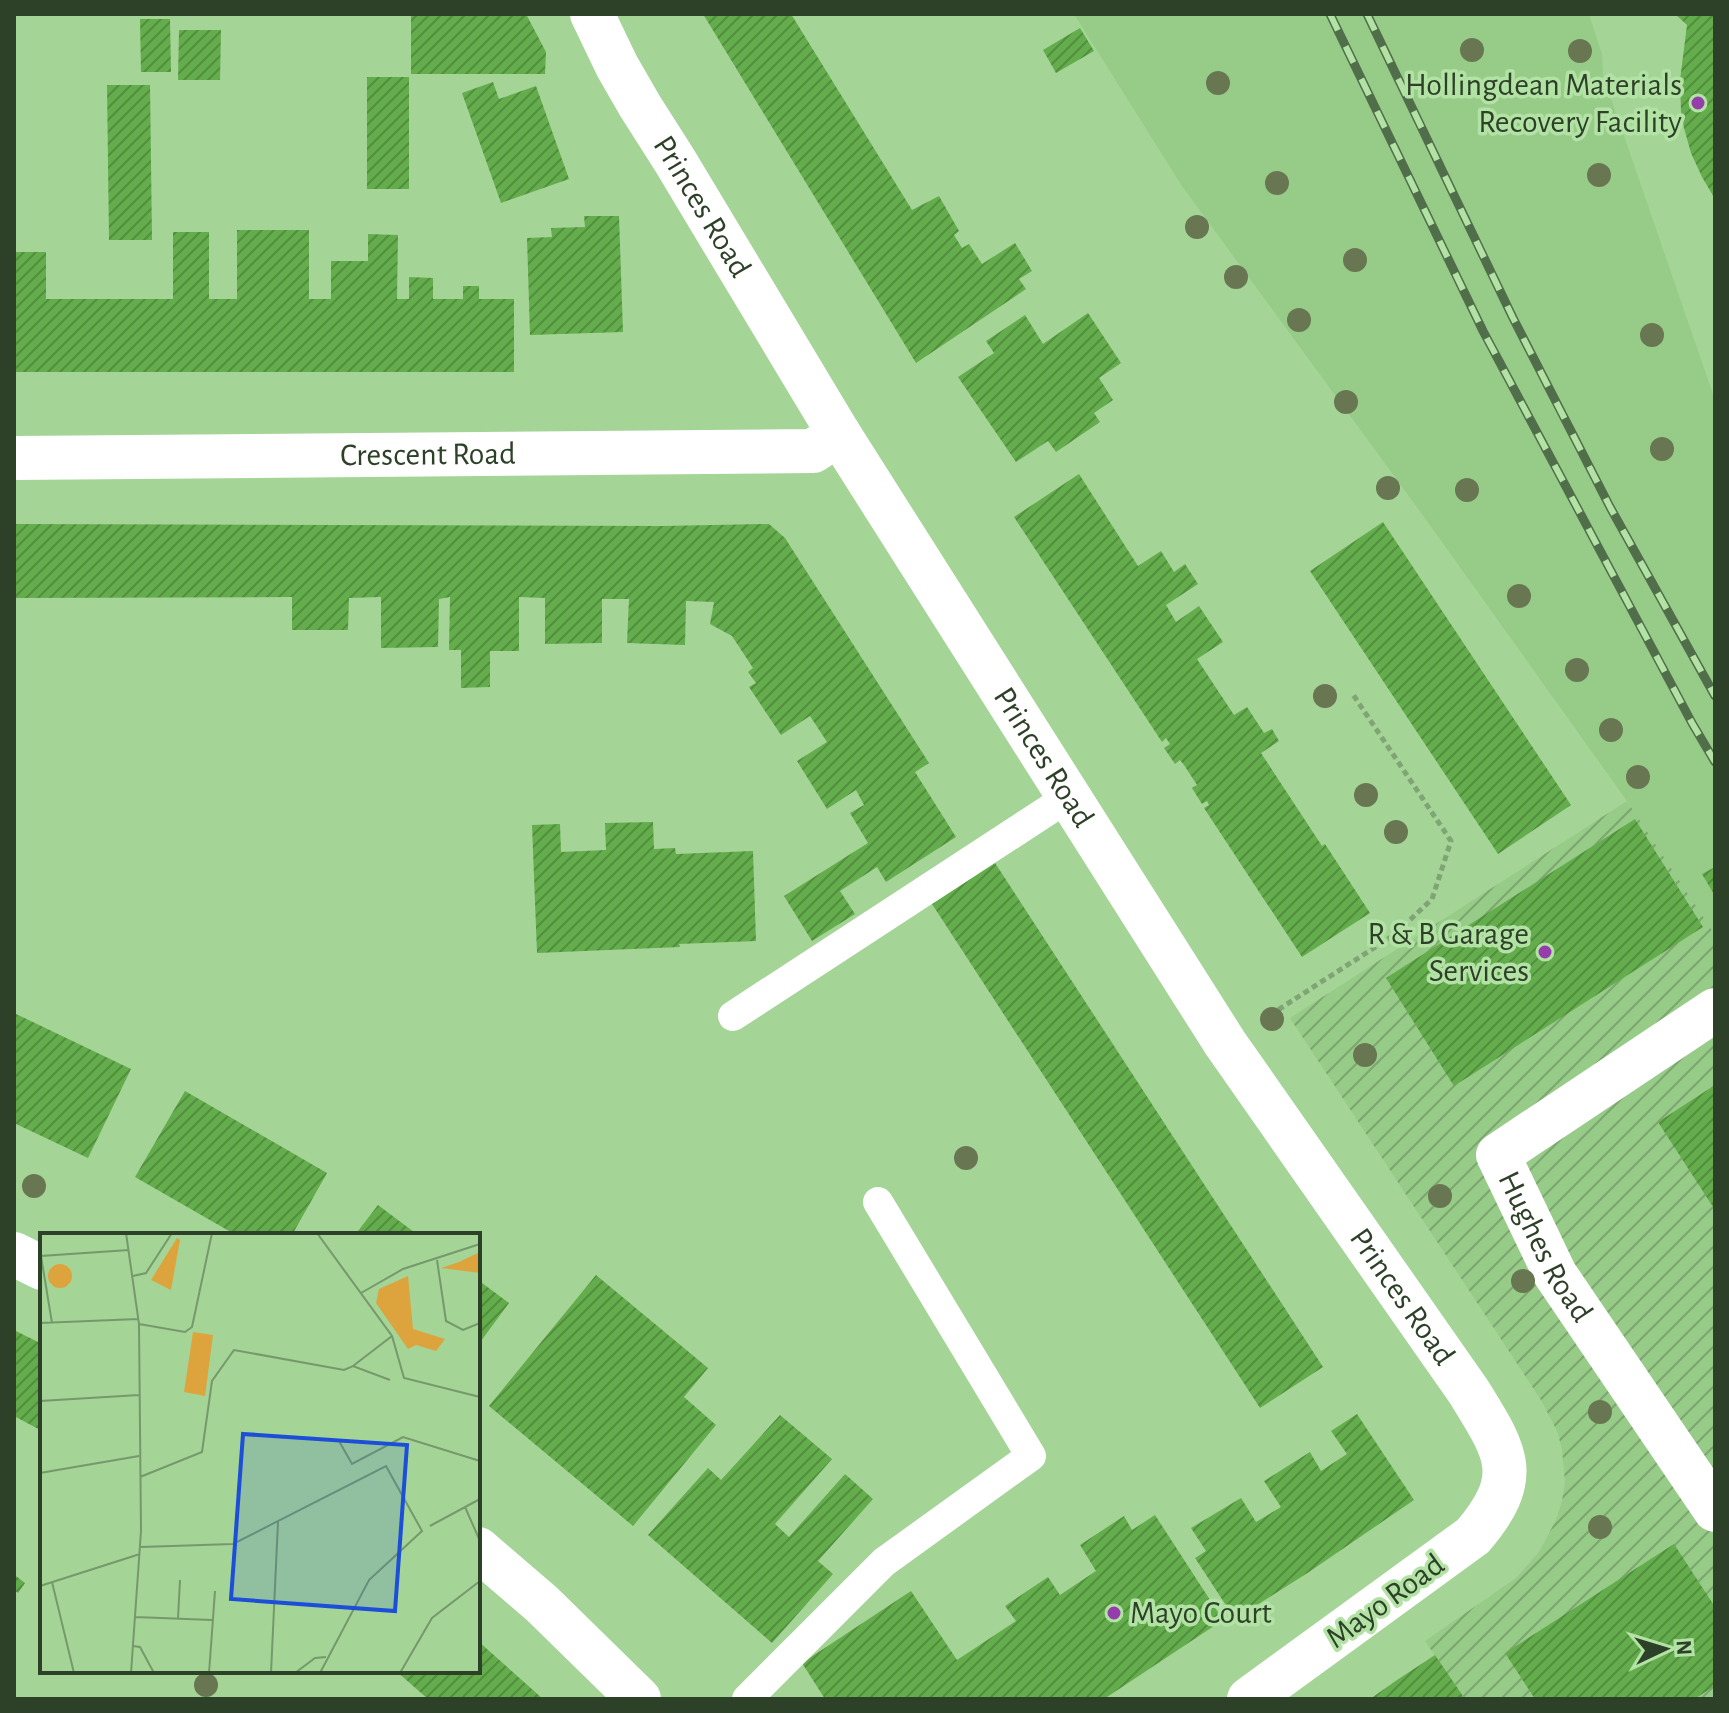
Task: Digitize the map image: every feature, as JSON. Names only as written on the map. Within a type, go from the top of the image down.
[{"type":"street","name":"Princes Road","points":[[592,14],[640,106],[839,434],[1225,1043],[1469,1392],[1499,1443],[1505,1471],[1504,1487]]},
{"type":"street","name":"Crescent Road","points":[[14,458],[813,451],[839,434]]},
{"type":"street","name":"Hughes Road","points":[[1715,1010],[1498,1155],[1555,1274],[1715,1510]]},
{"type":"street","points":[[14,1254],[40,1267]]},
{"type":"street","name":"Mayo Road","points":[[1249,1699],[1473,1536],[1494,1508],[1504,1487]]},
{"type":"street","points":[[480,1551],[542,1604],[639,1699]]},
{"type":"lane","points":[[733,1016],[1070,796]]},
{"type":"lane","points":[[747,1699],[884,1562],[1031,1456],[878,1202]]},
{"type":"path","points":[[1225,1043],[1394,935],[1432,899],[1451,841],[1352,693]]},
{"type":"shaded area","points":[[1074,14],[1589,14],[1602,54],[1603,75],[1715,400],[1715,935],[1627,801],[1182,186]]},
{"type":"shaded area","points":[[1627,801],[1715,935],[1715,1699],[1465,1699],[1425,1641],[1516,1578],[1539,1552],[1562,1501],[1565,1482],[1562,1449],[1557,1431],[1541,1400],[1290,1018]]},
{"type":"building","points":[[411,14],[526,14],[546,52],[545,74],[411,74]]},
{"type":"building","points":[[703,14],[791,14],[912,210],[939,196],[959,231],[954,235],[962,248],[969,244],[982,264],[1015,243],[1032,271],[1019,279],[1026,289],[916,363]]},
{"type":"building","name":"Hollingdean Materials Recovery Facility","points":[[1675,14],[1715,14],[1715,199],[1691,153],[1684,128],[1680,80],[1687,25]]},
{"type":"building","points":[[140,19],[170,19],[171,72],[141,72]]},
{"type":"building","points":[[1080,28],[1094,51],[1056,73],[1043,50]]},
{"type":"building","points":[[179,30],[221,30],[220,80],[178,80]]},
{"type":"building","points":[[367,77],[409,77],[409,189],[367,189]]},
{"type":"building","points":[[493,82],[499,99],[536,86],[569,179],[501,203],[462,93]]},
{"type":"building","points":[[107,85],[150,85],[152,240],[109,240]]},
{"type":"building","points":[[584,216],[619,216],[623,332],[530,335],[527,238],[552,237],[551,228],[585,227]]},
{"type":"building","points":[[237,230],[309,230],[309,299],[331,299],[331,261],[368,261],[368,234],[398,235],[397,299],[409,299],[409,277],[433,278],[433,299],[463,299],[463,286],[479,286],[479,299],[514,299],[514,372],[14,372],[14,252],[46,252],[46,299],[173,299],[173,232],[209,232],[209,299],[237,299]]},
{"type":"building","points":[[1088,313],[1121,363],[1099,378],[1113,400],[1094,413],[1100,422],[1056,452],[1048,441],[1016,462],[958,377],[994,353],[986,341],[1025,315],[1043,344]]},
{"type":"building","points":[[1079,474],[1138,566],[1161,551],[1174,572],[1185,564],[1198,584],[1166,605],[1176,622],[1199,606],[1223,642],[1197,659],[1234,715],[1247,707],[1264,733],[1272,729],[1279,741],[1261,753],[1370,913],[1302,957],[1204,808],[1209,805],[1207,801],[1202,804],[1192,788],[1197,785],[1184,765],[1180,760],[1175,764],[1164,748],[1170,744],[1166,738],[1162,742],[1014,517]]},
{"type":"building","points":[[1383,522],[1571,805],[1498,854],[1310,571]]},
{"type":"building","points":[[14,524],[769,524],[785,538],[929,763],[915,772],[956,837],[886,882],[877,867],[840,891],[855,914],[812,941],[784,896],[868,843],[850,813],[864,805],[856,790],[827,809],[797,761],[827,742],[810,716],[781,735],[749,687],[756,683],[748,672],[753,668],[732,636],[710,624],[714,602],[686,601],[685,645],[627,643],[629,599],[602,599],[602,643],[545,644],[545,598],[519,597],[519,651],[490,651],[490,687],[461,688],[461,650],[449,650],[450,597],[439,599],[438,647],[381,648],[381,597],[349,598],[348,630],[292,630],[292,597],[14,598]]},
{"type":"building","name":"R & B Garage Services","points":[[1635,819],[1703,927],[1454,1086],[1386,978]]},
{"type":"building","points":[[653,822],[654,849],[675,848],[676,854],[753,851],[756,941],[537,953],[532,825],[560,824],[561,852],[606,850],[605,823]]},
{"type":"building","points":[[995,863],[1323,1367],[1260,1408],[932,904]]},
{"type":"building","points":[[1715,867],[1715,896],[1702,874]]},
{"type":"building","points":[[14,1013],[131,1069],[88,1158],[14,1123]]},
{"type":"building","points":[[1715,1085],[1715,1210],[1658,1122]]},
{"type":"building","points":[[185,1091],[327,1173],[293,1233],[233,1233],[135,1177]]},
{"type":"building","points":[[378,1205],[415,1233],[357,1233]]},
{"type":"building","points":[[596,1275],[708,1368],[684,1397],[716,1425],[633,1526],[489,1406]]},
{"type":"building","points":[[480,1281],[509,1303],[480,1342]]},
{"type":"building","points":[[14,1330],[40,1343],[40,1430],[14,1416]]},
{"type":"building","points":[[1357,1414],[1414,1500],[1235,1619],[1195,1558],[1206,1551],[1191,1528],[1241,1498],[1256,1522],[1281,1507],[1264,1481],[1310,1452],[1321,1471],[1347,1454],[1331,1431]]},
{"type":"building","points":[[780,1415],[832,1459],[775,1524],[789,1537],[845,1474],[873,1499],[818,1561],[833,1574],[772,1643],[648,1535],[708,1468],[721,1480]]},
{"type":"building","name":"Mayo Court","points":[[1155,1515],[1223,1620],[1104,1699],[825,1699],[802,1663],[911,1591],[957,1660],[1016,1621],[1005,1606],[1048,1577],[1060,1595],[1096,1571],[1080,1545],[1124,1516],[1132,1530]]},
{"type":"building","points":[[1674,1544],[1715,1607],[1715,1686],[1694,1699],[1535,1699],[1505,1653]]},
{"type":"building","points":[[16,1576],[25,1583],[18,1593],[14,1590]]},
{"type":"building","points":[[480,1643],[543,1699],[428,1699],[398,1673],[480,1673]]},
{"type":"building","points":[[1435,1655],[1465,1699],[1370,1699],[1397,1680]]},
{"type":"railway","points":[[1330,14],[1483,331],[1715,762]]},
{"type":"railway","points":[[1367,14],[1513,318],[1610,507],[1715,696]]},
{"type":"place","name":"Hollingdean Materials Recovery Facility","points":[[1698,103]]},
{"type":"place","name":"R & B Garage Services","points":[[1545,952]]},
{"type":"place","name":"Mayo Court","points":[[1114,1613]]}]
